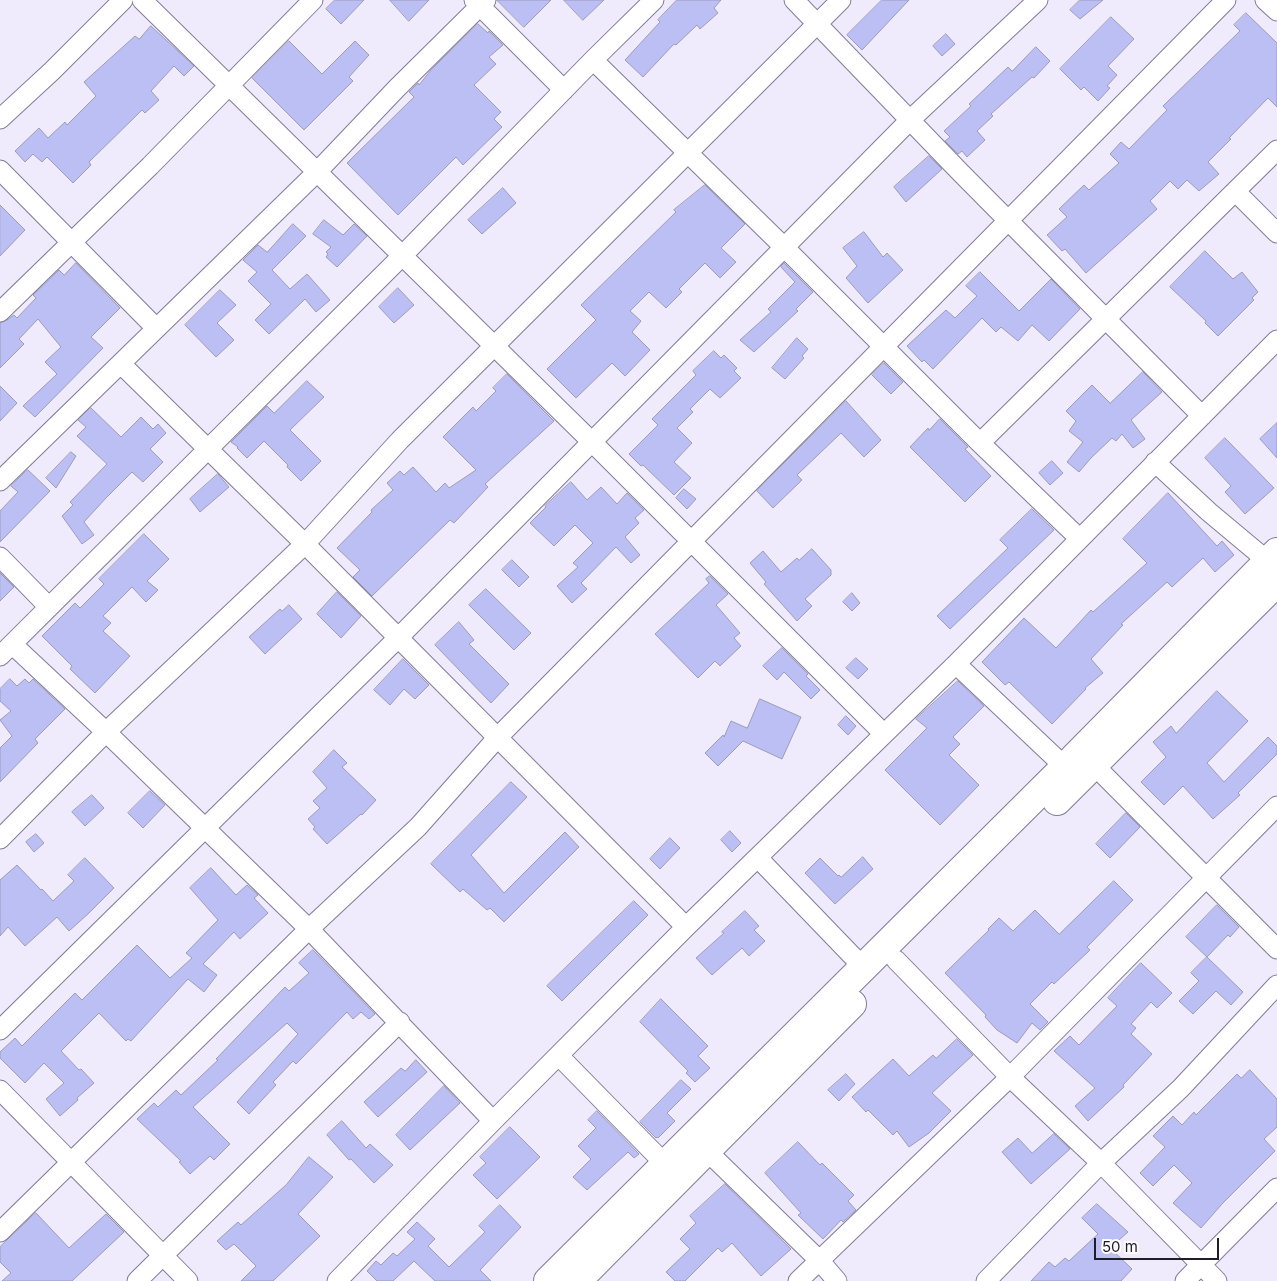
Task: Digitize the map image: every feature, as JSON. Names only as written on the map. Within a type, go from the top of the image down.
[{"type":"street","points":[[0,120],[123,0]]},
{"type":"street","points":[[142,0],[495,346],[884,734]]},
{"type":"street","points":[[0,312],[72,243],[313,0]]},
{"type":"street","points":[[493,1121],[309,929],[106,732],[6,650],[402,256],[654,0]]},
{"type":"street","points":[[794,0],[1202,416]]},
{"type":"street","points":[[0,839],[106,732],[305,544],[400,440],[594,249],[687,153],[841,0]]},
{"type":"street","points":[[0,1030],[399,637],[910,120],[1038,0]]},
{"type":"street","points":[[0,1232],[309,929],[418,827],[498,737],[1226,0]]},
{"type":"street","points":[[0,481],[317,172],[480,2],[564,90]]},
{"type":"street","points":[[593,60],[1080,539]]},
{"type":"street","points":[[980,442],[1277,150]]},
{"type":"street","points":[[0,170],[156,328]]},
{"type":"street","points":[[1236,192],[1277,233]]},
{"type":"street","points":[[339,1280],[493,1121],[686,927],[956,664],[1277,340]]},
{"type":"street","points":[[121,364],[399,637],[686,927]]},
{"type":"street","points":[[1155,462],[1209,512],[1275,566]]},
{"type":"street","points":[[0,557],[49,607]]},
{"type":"street","points":[[576,1281],[1094,764],[1275,566]]},
{"type":"street","points":[[548,1281],[1064,767],[1275,566]]},
{"type":"street","points":[[956,664],[1064,767]]},
{"type":"street","points":[[1094,764],[1277,949]]},
{"type":"street","points":[[798,1281],[1010,1077],[1277,806]]},
{"type":"street","points":[[758,858],[863,967]]},
{"type":"street","points":[[896,960],[1010,1077],[1101,1163],[1217,1281]]},
{"type":"street","points":[[986,1281],[1101,1163],[1181,1088],[1277,985]]},
{"type":"street","points":[[137,1281],[400,1022]]},
{"type":"street","points":[[558,1056],[665,1164]]},
{"type":"street","points":[[0,1090],[188,1281]]},
{"type":"street","points":[[707,1151],[819,1260],[837,1281]]},
{"type":"street","points":[[1185,1281],[1202,1266],[1277,1188]]},
{"type":"building","points":[[335,0],[364,0],[341,24],[326,9]]},
{"type":"building","points":[[390,0],[429,0],[409,21]]},
{"type":"building","points":[[497,0],[551,0],[524,27]]},
{"type":"building","points":[[564,0],[604,0],[583,20]]},
{"type":"building","points":[[677,0],[721,0],[714,8],[718,13],[700,29],[697,25],[676,45],[674,44],[643,77],[625,60],[660,22],[658,20]]},
{"type":"building","points":[[882,0],[909,0],[862,50],[847,35]]},
{"type":"building","points":[[1080,0],[1103,0],[1080,19],[1070,10]]},
{"type":"building","points":[[1246,13],[1277,43],[1277,107],[1268,98],[1229,138],[1231,139],[1208,162],[1219,174],[1199,191],[1187,180],[1178,189],[1170,181],[1150,201],[1157,209],[1086,273],[1065,249],[1062,251],[1047,235],[1067,217],[1059,209],[1084,185],[1089,190],[1119,163],[1110,154],[1121,142],[1129,149],[1167,110],[1163,106],[1240,31],[1234,25]]},
{"type":"building","points":[[1111,17],[1134,39],[1108,66],[1117,75],[1107,86],[1110,88],[1098,101],[1084,87],[1081,90],[1060,69]]},
{"type":"building","points":[[478,24],[488,33],[489,31],[503,45],[489,57],[496,64],[474,85],[501,112],[494,119],[502,127],[463,165],[456,157],[398,215],[347,163],[414,97],[409,92],[418,83],[419,85],[431,70]]},
{"type":"building","points":[[151,26],[194,66],[184,76],[174,66],[151,91],[159,100],[145,113],[142,110],[89,162],[91,165],[73,183],[47,157],[42,162],[33,154],[25,162],[15,151],[39,128],[48,138],[65,122],[67,125],[96,96],[84,82],[135,36],[139,39]]},
{"type":"building","points":[[946,34],[955,44],[942,56],[933,46]]},
{"type":"building","points":[[289,41],[322,74],[355,41],[369,55],[349,77],[353,81],[304,130],[252,78]]},
{"type":"building","points":[[1036,47],[1050,61],[1034,78],[1032,77],[991,114],[993,116],[977,131],[985,140],[967,157],[962,151],[958,154],[945,141],[950,137],[944,131],[1008,67],[1012,71]]},
{"type":"building","points":[[929,156],[942,169],[906,202],[894,187]]},
{"type":"building","points":[[705,185],[745,224],[721,248],[736,262],[720,278],[705,263],[679,289],[682,292],[666,308],[649,292],[630,311],[641,321],[632,332],[650,350],[625,376],[612,363],[576,398],[547,369],[596,320],[581,305],[676,212],[674,210]]},
{"type":"building","points":[[503,188],[516,203],[482,234],[468,220]]},
{"type":"building","points":[[0,205],[25,230],[0,256]]},
{"type":"building","points":[[324,220],[343,235],[354,224],[367,236],[337,267],[326,257],[328,254],[326,252],[331,247],[313,234]]},
{"type":"building","points":[[293,224],[306,236],[272,270],[290,289],[307,274],[330,300],[316,312],[305,299],[269,334],[255,320],[271,304],[248,281],[257,272],[243,260],[258,245],[267,252]]},
{"type":"building","points":[[864,232],[883,257],[887,253],[903,270],[868,303],[846,278],[857,266],[843,248]]},
{"type":"building","points":[[1205,251],[1233,279],[1242,272],[1258,292],[1252,298],[1254,300],[1218,336],[1205,323],[1206,321],[1170,287]]},
{"type":"building","points":[[76,263],[120,308],[91,337],[103,348],[35,417],[23,406],[57,374],[45,362],[61,347],[38,319],[19,339],[24,344],[0,368],[0,323],[14,315],[17,318],[36,298],[33,295],[59,270],[64,275]]},
{"type":"building","points":[[784,263],[813,292],[796,309],[798,311],[754,352],[740,340],[771,312],[768,309],[795,282],[781,267]]},
{"type":"building","points":[[980,272],[1019,311],[1051,279],[1080,309],[1049,341],[1032,325],[1018,341],[1001,327],[996,332],[982,318],[933,369],[924,360],[922,362],[907,346],[946,310],[955,318],[977,296],[966,286]]},
{"type":"building","points":[[398,288],[414,305],[394,323],[379,307]]},
{"type":"building","points":[[220,290],[236,305],[217,323],[234,340],[216,357],[185,325]]},
{"type":"building","points":[[797,338],[808,349],[802,356],[804,358],[785,379],[772,368]]},
{"type":"building","points":[[714,351],[721,358],[724,355],[737,368],[734,371],[741,378],[720,398],[710,389],[690,409],[693,412],[677,428],[692,443],[674,462],[691,478],[674,495],[629,454],[658,425],[652,419],[696,375],[693,371]]},
{"type":"building","points":[[884,363],[903,382],[891,394],[872,375]]},
{"type":"building","points":[[1143,372],[1162,392],[1131,420],[1145,439],[1133,448],[1122,434],[1116,441],[1112,438],[1079,472],[1067,462],[1083,442],[1069,431],[1076,421],[1066,411],[1092,385],[1110,403]]},
{"type":"building","points":[[507,374],[554,421],[485,484],[488,487],[454,523],[450,520],[372,596],[353,577],[360,570],[337,548],[372,512],[371,510],[393,490],[387,483],[400,471],[404,475],[413,467],[436,492],[445,483],[449,488],[476,470],[443,437],[473,407],[476,411],[496,391],[493,388]]},
{"type":"building","points":[[307,381],[324,397],[290,430],[321,461],[301,481],[264,441],[247,458],[231,442],[267,406],[274,413]]},
{"type":"building","points":[[0,386],[17,403],[0,421]]},
{"type":"building","points":[[846,401],[881,440],[864,457],[841,433],[797,475],[802,480],[773,508],[757,491]]},
{"type":"building","points":[[91,408],[121,437],[141,417],[153,429],[158,424],[166,433],[150,449],[163,462],[143,482],[132,472],[106,498],[84,522],[94,535],[82,544],[62,516],[73,505],[70,502],[107,464],[77,436],[86,427],[78,420]]},
{"type":"building","points":[[940,419],[968,447],[965,449],[991,476],[965,502],[910,447],[928,428],[929,430]]},
{"type":"building","points":[[1277,423],[1277,458],[1260,439]]},
{"type":"building","points":[[1225,438],[1274,488],[1245,514],[1225,492],[1231,486],[1205,458]]},
{"type":"building","points":[[71,452],[76,456],[56,488],[46,478]]},
{"type":"building","points":[[1052,461],[1063,473],[1050,485],[1039,473]]},
{"type":"building","points":[[28,470],[50,491],[0,542],[0,511],[18,492],[11,486]]},
{"type":"building","points":[[218,474],[229,487],[200,512],[190,499]]},
{"type":"building","points":[[571,482],[587,500],[601,487],[617,504],[627,493],[644,510],[635,518],[639,523],[625,537],[640,555],[631,563],[616,547],[581,583],[587,589],[572,603],[557,586],[578,567],[573,563],[593,543],[575,525],[554,546],[530,523]]},
{"type":"building","points":[[684,489],[696,499],[687,509],[676,498]]},
{"type":"building","points":[[1168,493],[1217,546],[1222,541],[1234,555],[1215,572],[1203,558],[1172,587],[1167,582],[1121,624],[1123,625],[1091,659],[1103,673],[1085,688],[1052,724],[1009,682],[1005,685],[982,662],[1024,618],[1056,648],[1091,610],[1093,612],[1147,563],[1123,539]]},
{"type":"building","points":[[1032,509],[1054,530],[950,629],[937,616],[1008,548],[1000,540]]},
{"type":"building","points":[[144,534],[169,559],[147,581],[158,590],[146,602],[132,587],[103,616],[111,623],[103,631],[130,656],[95,693],[70,669],[72,666],[42,636],[75,603],[80,608],[104,584],[99,579]]},
{"type":"building","points":[[812,549],[831,570],[831,575],[805,599],[812,606],[797,621],[764,584],[766,582],[750,563],[763,551],[781,572],[797,558],[799,560]]},
{"type":"building","points":[[512,560],[529,577],[519,587],[502,570]]},
{"type":"building","points":[[0,573],[14,587],[0,601]]},
{"type":"building","points":[[710,576],[728,594],[716,605],[740,633],[734,638],[741,646],[720,666],[715,661],[698,678],[655,634],[709,583],[706,579]]},
{"type":"building","points":[[486,589],[531,633],[514,650],[469,605]]},
{"type":"building","points":[[337,592],[361,616],[341,638],[317,614]]},
{"type":"building","points":[[852,593],[860,603],[852,611],[843,602]]},
{"type":"building","points":[[289,605],[302,619],[265,654],[249,637],[280,609],[282,611]]},
{"type":"building","points":[[459,622],[474,640],[469,644],[509,684],[491,703],[435,645]]},
{"type":"building","points":[[782,648],[808,674],[806,676],[820,690],[811,699],[784,672],[777,680],[763,666]]},
{"type":"building","points":[[856,658],[868,669],[858,679],[846,668]]},
{"type":"building","points":[[403,659],[429,685],[415,699],[404,689],[390,705],[374,690]]},
{"type":"building","points":[[10,679],[17,686],[25,679],[29,683],[33,679],[65,709],[35,739],[38,743],[0,782],[0,748],[12,736],[0,720],[11,711],[0,701],[0,689]]},
{"type":"building","points":[[958,681],[984,706],[953,737],[960,744],[949,755],[979,785],[940,825],[885,770],[927,728],[916,719]]},
{"type":"building","points":[[1217,691],[1248,721],[1207,763],[1224,782],[1268,737],[1277,746],[1277,754],[1238,793],[1240,795],[1213,819],[1183,786],[1164,805],[1141,782],[1166,757],[1153,742],[1171,726],[1176,733]]},
{"type":"building","points":[[760,699],[801,717],[782,759],[743,741],[718,766],[705,753],[723,735],[724,737],[731,721],[747,728]]},
{"type":"building","points":[[846,716],[856,726],[848,735],[838,725]]},
{"type":"building","points":[[334,750],[347,763],[342,767],[376,800],[362,815],[327,844],[313,829],[315,827],[308,819],[320,808],[313,801],[327,788],[313,772]]},
{"type":"building","points":[[511,782],[527,797],[471,855],[504,893],[565,832],[579,847],[504,922],[490,908],[487,910],[463,889],[460,892],[431,864]]},
{"type":"building","points":[[150,791],[165,805],[143,828],[128,813]]},
{"type":"building","points":[[92,795],[104,808],[85,826],[72,812]]},
{"type":"building","points":[[1126,813],[1140,827],[1110,858],[1096,844]]},
{"type":"building","points":[[730,831],[741,843],[732,852],[721,840]]},
{"type":"building","points":[[36,834],[44,843],[34,852],[26,842]]},
{"type":"building","points":[[670,838],[680,848],[660,869],[650,859]]},
{"type":"building","points":[[863,857],[873,869],[835,904],[805,873],[820,858],[841,877]]},
{"type":"building","points":[[85,858],[114,888],[89,913],[69,931],[57,917],[25,946],[8,927],[0,936],[0,880],[17,865],[53,901],[74,881],[68,875]]},
{"type":"building","points":[[211,868],[236,895],[247,885],[258,895],[254,898],[268,913],[240,939],[234,932],[203,964],[217,975],[204,992],[188,979],[131,1041],[128,1039],[126,1041],[99,1013],[61,1051],[94,1083],[60,1116],[46,1099],[64,1083],[44,1063],[25,1083],[0,1058],[0,1052],[15,1038],[22,1046],[75,993],[82,1000],[137,945],[170,978],[192,958],[186,953],[218,920],[190,888]]},
{"type":"building","points":[[1114,881],[1133,900],[1087,947],[1090,950],[1054,984],[1052,982],[1030,1004],[1048,1022],[1040,1030],[1032,1023],[1017,1043],[997,1030],[985,1017],[986,1015],[945,973],[999,918],[1013,931],[1035,910],[1059,934]]},
{"type":"building","points":[[634,901],[648,915],[562,1001],[547,986]]},
{"type":"building","points":[[1217,905],[1239,927],[1230,937],[1228,935],[1207,957],[1186,937]]},
{"type":"building","points":[[745,911],[759,926],[754,930],[765,941],[749,956],[742,948],[712,975],[696,958]]},
{"type":"building","points":[[313,950],[375,1014],[369,1019],[361,1012],[353,1019],[347,1012],[296,1064],[293,1061],[273,1082],[276,1085],[249,1114],[237,1102],[298,1034],[287,1023],[193,1107],[230,1144],[214,1160],[210,1156],[190,1174],[179,1162],[181,1161],[137,1119],[154,1103],[158,1107],[176,1090],[181,1095],[218,1060],[216,1059],[285,987],[289,991],[309,973],[299,963]]},
{"type":"building","points":[[1207,957],[1243,992],[1231,1005],[1216,991],[1193,1014],[1179,1001],[1199,981],[1191,973]]},
{"type":"building","points":[[1141,963],[1172,993],[1157,1008],[1151,1002],[1131,1024],[1136,1028],[1131,1034],[1152,1054],[1123,1085],[1124,1087],[1088,1121],[1075,1106],[1095,1088],[1054,1051],[1070,1036],[1079,1045],[1117,1006],[1108,998]]},
{"type":"building","points":[[661,999],[708,1046],[698,1056],[710,1068],[695,1082],[686,1073],[688,1071],[640,1022]]},
{"type":"building","points":[[957,1039],[973,1055],[932,1093],[951,1111],[929,1133],[909,1147],[897,1131],[893,1135],[852,1097],[893,1059],[909,1076],[933,1055],[936,1058]]},
{"type":"building","points":[[416,1060],[427,1072],[378,1117],[364,1102],[401,1068],[405,1071]]},
{"type":"building","points":[[1250,1070],[1277,1099],[1277,1127],[1264,1139],[1275,1151],[1201,1228],[1173,1203],[1192,1183],[1174,1165],[1153,1186],[1140,1173],[1165,1147],[1153,1136],[1173,1116],[1182,1125],[1194,1112],[1196,1115],[1237,1074],[1241,1078]]},
{"type":"building","points":[[846,1074],[855,1084],[839,1101],[828,1090]]},
{"type":"building","points":[[681,1080],[691,1089],[667,1113],[675,1121],[656,1138],[640,1122]]},
{"type":"building","points":[[444,1086],[460,1103],[410,1150],[396,1135]]},
{"type":"building","points":[[597,1111],[639,1154],[634,1158],[628,1152],[587,1190],[573,1177],[591,1159],[578,1146],[596,1128],[588,1120]]},
{"type":"building","points":[[342,1121],[366,1148],[370,1144],[393,1165],[374,1183],[351,1159],[349,1160],[327,1135]]},
{"type":"building","points":[[510,1127],[540,1157],[497,1199],[473,1175],[486,1163],[480,1157]]},
{"type":"building","points":[[1054,1134],[1070,1149],[1031,1184],[1002,1152],[1018,1138],[1032,1153]]},
{"type":"building","points":[[798,1142],[820,1165],[822,1163],[854,1195],[848,1201],[856,1210],[843,1222],[841,1220],[823,1239],[798,1215],[801,1213],[765,1173]]},
{"type":"building","points":[[309,1157],[333,1177],[298,1214],[320,1236],[273,1281],[241,1281],[256,1266],[234,1244],[226,1250],[217,1241],[238,1222],[241,1225],[286,1185]]},
{"type":"building","points":[[725,1184],[791,1249],[761,1276],[732,1243],[722,1252],[718,1248],[685,1281],[675,1281],[666,1272],[690,1249],[680,1239],[696,1223],[690,1216]]},
{"type":"building","points":[[1097,1204],[1128,1232],[1110,1248],[1132,1269],[1121,1281],[1031,1281],[1049,1262],[1055,1267],[1065,1258],[1069,1261],[1098,1234],[1082,1218]]},
{"type":"building","points":[[500,1205],[521,1227],[480,1270],[491,1281],[435,1281],[414,1261],[393,1281],[377,1281],[367,1271],[376,1261],[381,1265],[393,1253],[397,1256],[415,1239],[407,1232],[417,1222],[435,1239],[428,1246],[449,1267],[485,1232],[479,1226]]},
{"type":"building","points":[[36,1213],[69,1248],[106,1214],[124,1232],[72,1281],[2,1281],[11,1273],[0,1262],[0,1247]]}]
